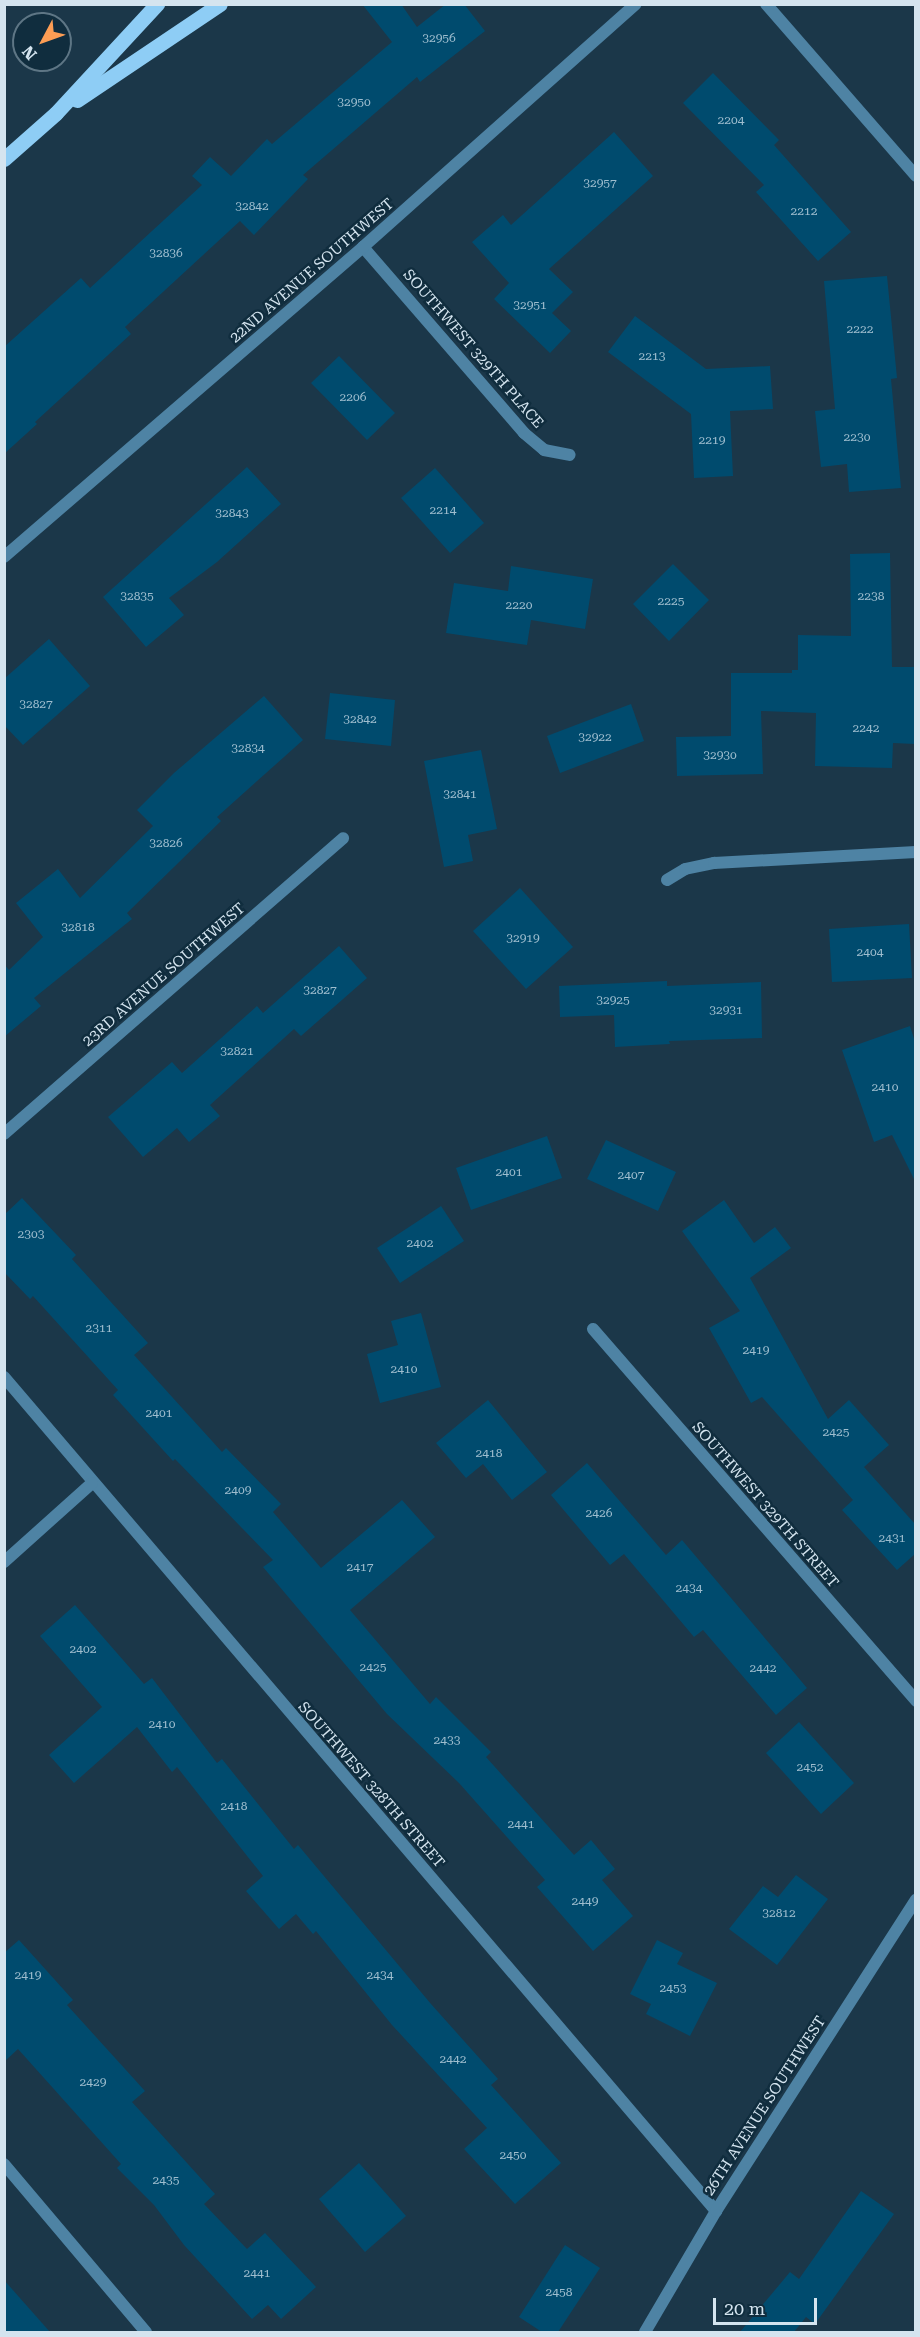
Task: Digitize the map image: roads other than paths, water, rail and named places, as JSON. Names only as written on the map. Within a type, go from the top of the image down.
[{"type":"main road","points":[[4,159],[56,113],[157,4]]},
{"type":"main road","points":[[56,113],[220,4]]},
{"type":"street","name":"22ND AVENUE SOUTHWEST","points":[[4,556],[363,247],[636,4]]},
{"type":"street","points":[[766,4],[915,176]]},
{"type":"street","name":"SOUTHWEST 329TH PLACE","points":[[363,247],[524,432],[544,450],[570,455]]},
{"type":"street","name":"23RD AVENUE SOUTHWEST","points":[[4,1134],[343,838]]},
{"type":"street","points":[[667,880],[685,868],[714,863],[915,852]]},
{"type":"street","name":"SOUTHWEST 329TH STREET","points":[[593,1329],[915,1701]]},
{"type":"street","name":"SOUTHWEST 328TH STREET","points":[[4,1377],[92,1483],[716,2211]]},
{"type":"street","points":[[4,1562],[92,1483]]},
{"type":"street","name":"26TH AVENUE SOUTHWEST","points":[[645,2332],[716,2211],[915,1900]]},
{"type":"street","points":[[4,2164],[146,2332]]}]
